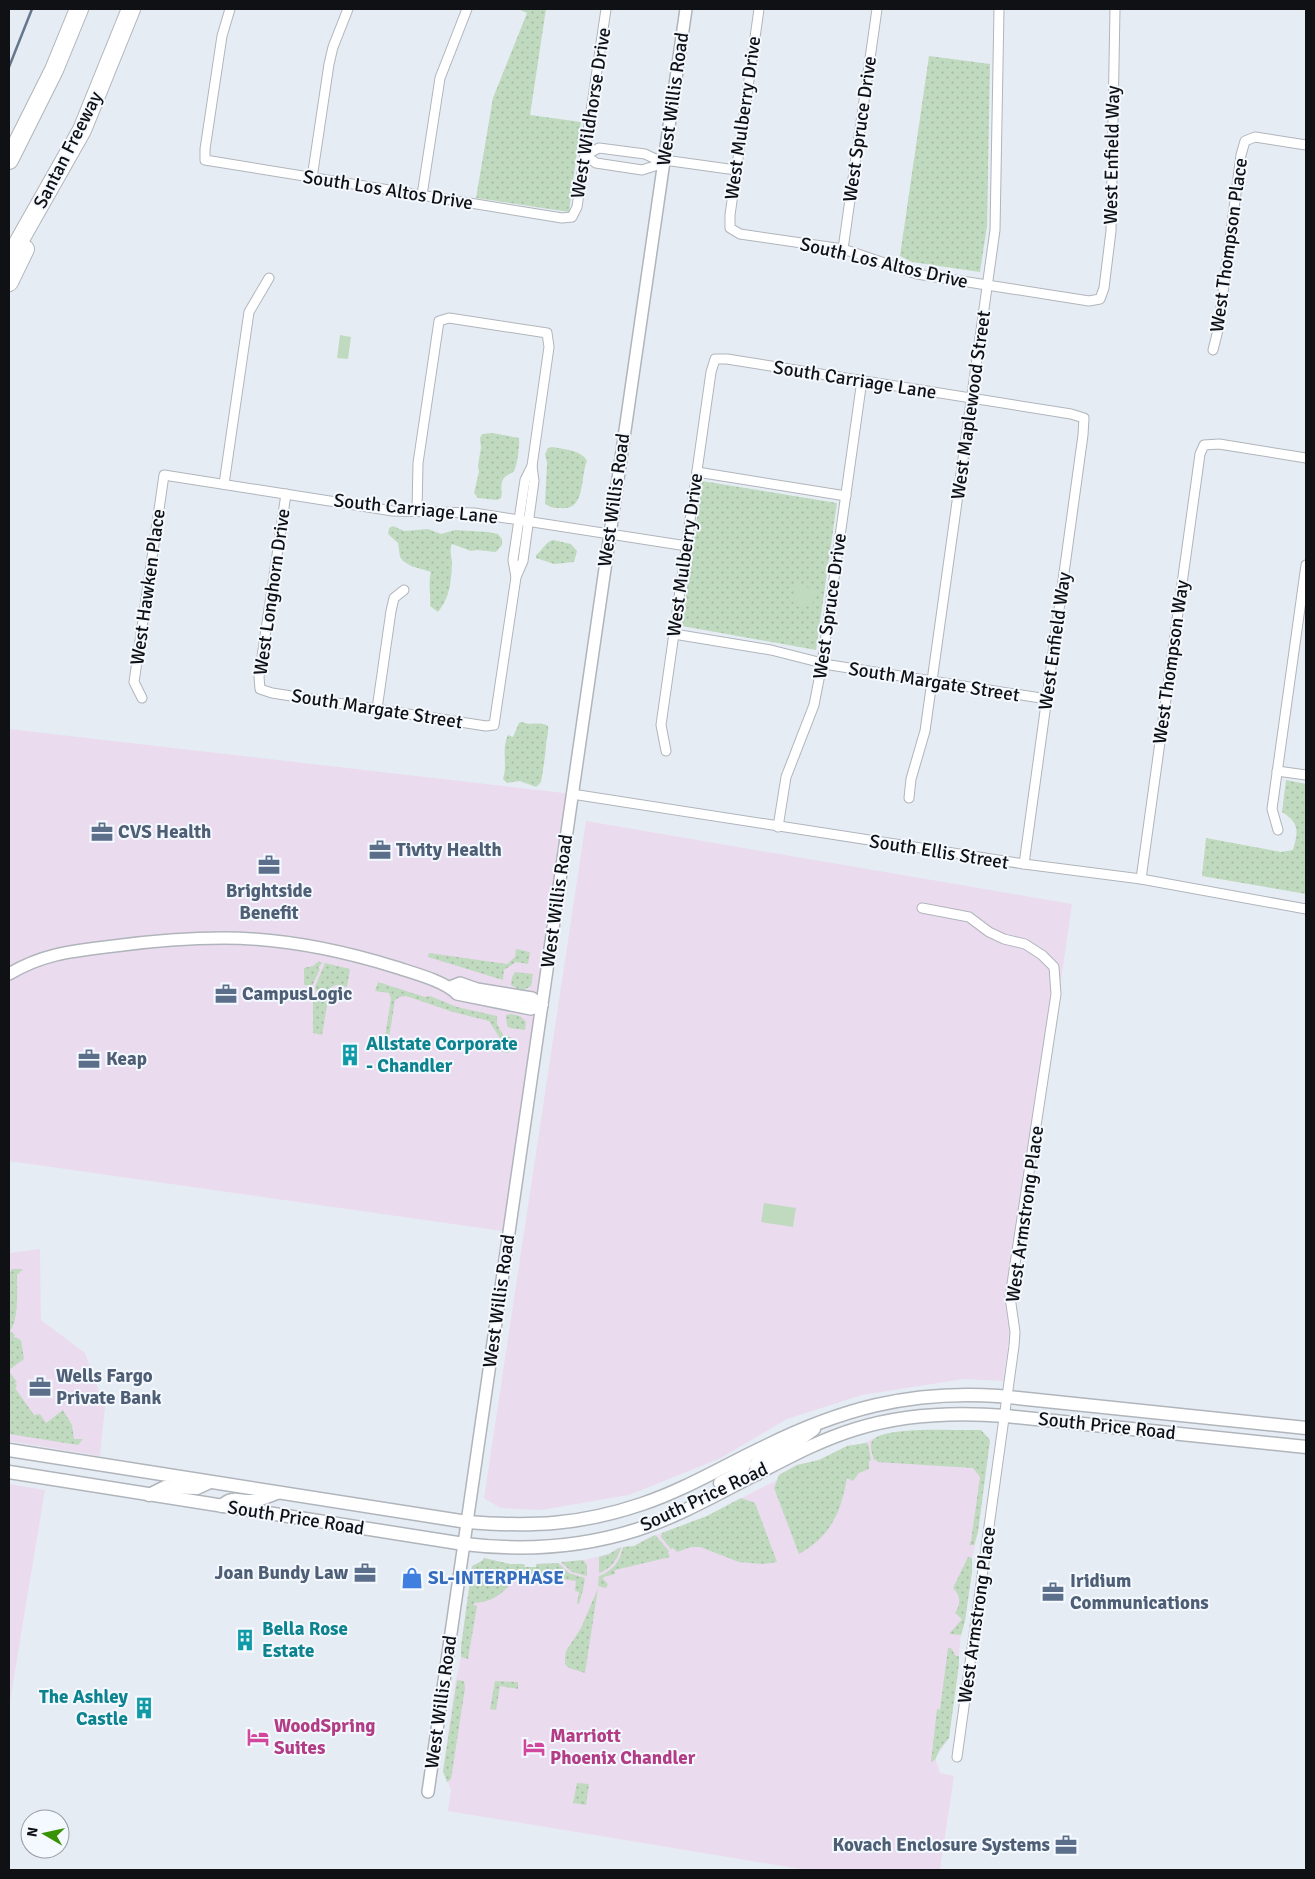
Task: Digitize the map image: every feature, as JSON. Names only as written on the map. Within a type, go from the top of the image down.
[{"type":"highway","points":[[9,160],[54,70],[79,9]]},
{"type":"highway","name":"Santan Freeway","points":[[9,259],[82,130],[131,9]]},
{"type":"highway","points":[[9,282],[82,130]]},
{"type":"main road","name":"South Price Road","points":[[9,1450],[467,1522],[497,1525],[547,1525],[607,1515],[669,1494],[798,1430],[853,1410],[922,1397],[955,1394],[1008,1398],[1306,1428]]},
{"type":"main road","name":"South Price Road","points":[[9,1472],[464,1544],[543,1548],[576,1544],[637,1530],[671,1516],[820,1442],[889,1420],[924,1415],[1006,1416],[1306,1447]]},
{"type":"main road","points":[[757,1474],[756,1464],[800,1439],[825,1420]]},
{"type":"main road","points":[[671,1516],[691,1500],[735,1475],[744,1467],[744,1457]]},
{"type":"main road","points":[[149,1495],[165,1487],[198,1488],[210,1481]]},
{"type":"main road","points":[[222,1506],[234,1498],[253,1501],[279,1493]]},
{"type":"street","name":"South Los Altos Drive","points":[[230,9],[222,36],[205,160],[562,218],[572,217]]},
{"type":"street","points":[[312,178],[329,64],[333,47],[348,9]]},
{"type":"street","points":[[422,196],[440,78],[467,9]]},
{"type":"street","name":"West Wildhorse Drive","points":[[572,217],[577,207],[606,9]]},
{"type":"street","name":"West Willis Road","points":[[428,1792],[608,535],[686,9]]},
{"type":"street","name":"West Mulberry Drive","points":[[730,228],[730,215],[759,9]]},
{"type":"street","name":"West Spruce Drive","points":[[843,249],[877,9]]},
{"type":"street","name":"West Maplewood Street","points":[[910,798],[911,779],[925,731],[995,230],[998,9]]},
{"type":"street","name":"West Enfield Way","points":[[1100,300],[1104,288],[1111,231],[1115,9]]},
{"type":"street","name":"West Thompson Place","points":[[1213,350],[1218,330],[1241,154],[1245,141],[1255,137],[1306,145]]},
{"type":"street","points":[[664,161],[642,170],[596,163],[585,155],[599,148],[607,148],[645,154],[664,161],[736,170]]},
{"type":"street","name":"South Los Altos Drive","points":[[730,228],[740,234],[843,249],[917,274],[1089,301],[1100,300]]},
{"type":"street","points":[[224,484],[249,312],[269,278]]},
{"type":"street","points":[[417,511],[418,463],[440,321],[450,318],[547,333],[549,347],[532,466],[525,480],[524,521]]},
{"type":"street","name":"West Mulberry Drive","points":[[666,751],[661,725],[711,372],[715,359]]},
{"type":"street","name":"South Carriage Lane","points":[[715,359],[727,359],[862,380],[1071,414],[1084,418]]},
{"type":"street","name":"West Spruce Drive","points":[[778,826],[786,777],[814,705],[822,664],[862,380]]},
{"type":"street","name":"West Enfield Way","points":[[1024,864],[1084,418]]},
{"type":"street","name":"West Thompson Way","points":[[1141,879],[1200,454],[1204,445],[1219,444],[1306,458]]},
{"type":"street","points":[[697,472],[846,496]]},
{"type":"street","name":"South Carriage Lane","points":[[164,475],[393,511],[474,513],[687,546]]},
{"type":"street","name":"West Hawken Place","points":[[142,698],[134,682],[164,475]]},
{"type":"street","name":"West Longhorn Drive","points":[[260,689],[259,677],[286,494]]},
{"type":"street","name":"South Margate Street","points":[[260,689],[272,693],[486,726],[494,725],[516,577],[513,560],[524,521]]},
{"type":"street","points":[[1278,830],[1272,809],[1306,565]]},
{"type":"street","points":[[377,709],[391,611],[394,598],[404,590]]},
{"type":"street","name":"South Margate Street","points":[[674,634],[771,650],[822,664],[1047,699]]},
{"type":"street","points":[[1277,771],[1306,775]]},
{"type":"street","name":"South Ellis Street","points":[[572,794],[1024,864],[1141,879],[1306,909]]},
{"type":"street","name":"West Armstrong Place","points":[[922,908],[969,917],[989,932],[1004,939],[1025,944],[1042,955],[1054,967],[1056,994],[1010,1298],[1015,1332],[1006,1416],[957,1757]]},
{"type":"street","points":[[9,974],[45,956],[72,951],[176,939],[226,938],[307,945],[342,952],[404,970],[450,987],[460,983],[477,989],[532,998],[542,1005]]},
{"type":"shaded area","points":[[9,729],[572,794],[509,1232],[9,1161]]},
{"type":"shaded area","points":[[586,821],[1072,904],[1003,1381],[964,1379],[862,1395],[787,1419],[721,1458],[629,1495],[541,1510],[500,1508],[484,1498]]},
{"type":"shaded area","points":[[40,1249],[41,1320],[85,1353],[105,1407],[100,1456],[9,1441],[9,1253]]},
{"type":"shaded area","points":[[981,1430],[990,1440],[978,1532],[972,1558],[965,1621],[961,1635],[949,1738],[935,1758],[940,1773],[954,1776],[940,1870],[807,1870],[448,1811],[451,1790],[443,1771],[455,1684],[461,1657],[472,1566],[484,1558],[510,1564],[524,1564],[525,1567],[536,1567],[536,1564],[576,1562],[609,1554],[617,1548],[634,1546],[645,1539],[707,1516],[777,1480],[779,1475],[797,1465],[819,1460],[847,1446],[862,1444],[879,1436],[895,1432]]},
{"type":"shaded area","points":[[9,1484],[45,1490],[9,1707]]},
{"type":"green space","points":[[518,9],[546,9],[530,115],[581,122],[569,212],[476,198],[493,98],[527,13]]},
{"type":"green space","points":[[929,56],[990,64],[987,226],[980,272],[912,262],[900,256]]},
{"type":"green space","points":[[340,335],[351,337],[348,359],[337,358]]},
{"type":"green space","points":[[492,433],[519,438],[515,469],[503,480],[501,498],[497,500],[478,498],[474,493],[479,472],[480,438],[482,434]]},
{"type":"green space","points":[[552,447],[577,452],[585,457],[587,461],[581,492],[575,504],[569,507],[555,508],[545,504],[547,463],[545,454],[548,448]]},
{"type":"green space","points":[[702,481],[837,503],[816,650],[682,626]]},
{"type":"green space","points":[[393,526],[404,531],[428,529],[441,534],[455,530],[488,532],[498,534],[502,539],[502,545],[496,552],[471,551],[452,544],[452,571],[449,590],[438,612],[430,606],[431,572],[411,566],[403,561],[400,557],[398,543],[388,534],[389,528]]},
{"type":"green space","points":[[553,540],[571,544],[577,551],[574,562],[554,564],[536,558],[536,555],[546,544]]},
{"type":"green space","points":[[795,585],[815,589],[812,606],[792,602]]},
{"type":"green space","points":[[519,723],[548,726],[541,782],[536,787],[520,781],[507,783],[503,779],[506,740],[508,735],[513,737]]},
{"type":"green space","points":[[1286,780],[1306,784],[1306,894],[1202,876],[1206,838],[1281,852],[1293,850],[1296,838],[1295,824],[1282,812]]},
{"type":"green space","points":[[516,949],[530,952],[528,964],[516,962],[504,970],[503,980],[428,957],[429,953],[507,964],[515,957]]},
{"type":"green space","points":[[319,961],[322,963],[318,968],[320,969],[312,986],[304,985],[304,968],[313,966]]},
{"type":"green space","points":[[325,963],[350,969],[347,987],[336,985],[330,988],[322,1035],[313,1033],[313,1002],[317,995],[315,987]]},
{"type":"green space","points":[[515,972],[533,974],[531,986],[522,991],[511,985]]},
{"type":"green space","points":[[378,982],[425,997],[430,996],[457,1007],[497,1016],[497,1024],[503,1035],[517,1039],[515,1050],[510,1049],[509,1053],[502,1052],[503,1043],[489,1021],[453,1012],[406,996],[395,1000],[387,1050],[383,1049],[391,999],[389,993],[375,991]]},
{"type":"green space","points":[[506,1015],[520,1016],[526,1022],[525,1030],[507,1026]]},
{"type":"green space","points":[[764,1203],[796,1208],[793,1227],[761,1222]]},
{"type":"green space","points":[[12,1269],[23,1269],[17,1275],[15,1320],[10,1331],[15,1335],[14,1337],[21,1340],[24,1359],[9,1370],[9,1274]]},
{"type":"green space","points":[[9,1371],[17,1382],[15,1383],[17,1386],[15,1388],[34,1415],[40,1414],[46,1423],[63,1410],[72,1425],[74,1439],[83,1439],[78,1445],[9,1434]]},
{"type":"green space","points":[[981,1430],[990,1440],[978,1532],[974,1545],[969,1545],[980,1477],[973,1468],[877,1462],[877,1460],[874,1460],[871,1444],[874,1439],[895,1432]]},
{"type":"green space","points":[[868,1444],[871,1460],[869,1461],[869,1469],[859,1473],[853,1481],[847,1478],[838,1512],[833,1522],[819,1539],[799,1554],[774,1488],[779,1475],[797,1465],[819,1460],[847,1446]]},
{"type":"green space","points":[[741,1498],[755,1503],[777,1562],[763,1564],[739,1562],[700,1547],[691,1547],[677,1552],[673,1548],[671,1549],[661,1537],[662,1533],[707,1516]]},
{"type":"green space","points":[[655,1535],[669,1551],[670,1557],[615,1570],[615,1574],[603,1579],[608,1584],[606,1588],[598,1586],[599,1576],[615,1565],[623,1547],[634,1546]]},
{"type":"green space","points":[[621,1547],[613,1563],[599,1573],[599,1557]]},
{"type":"green space","points":[[968,1557],[972,1558],[972,1571],[965,1621],[961,1635],[949,1634],[962,1619],[955,1613],[959,1600],[958,1594],[953,1588]]},
{"type":"green space","points":[[484,1558],[510,1564],[524,1564],[525,1567],[536,1567],[536,1564],[558,1563],[569,1573],[585,1578],[579,1604],[577,1603],[579,1592],[575,1591],[576,1581],[530,1574],[524,1579],[517,1577],[519,1573],[516,1572],[510,1584],[500,1594],[488,1601],[474,1603],[477,1606],[468,1659],[461,1657],[472,1566]]},
{"type":"green space","points":[[583,1560],[587,1565],[587,1576],[572,1572],[561,1562]]},
{"type":"green space","points":[[598,1588],[585,1673],[569,1668],[565,1664],[566,1651],[581,1628]]},
{"type":"green space","points":[[948,1648],[951,1648],[956,1656],[959,1656],[949,1738],[940,1749],[935,1760],[931,1762],[937,1709],[940,1710]]},
{"type":"green space","points":[[457,1680],[464,1681],[465,1688],[451,1779],[447,1782],[443,1771]]},
{"type":"green space","points":[[495,1681],[518,1682],[518,1689],[500,1686],[496,1710],[490,1709]]},
{"type":"green space","points":[[577,1783],[589,1784],[586,1805],[573,1803]]},
{"type":"waterway","points":[[9,67],[32,9]]},
{"type":"place","name":"CVS Health","points":[[102,832]]},
{"type":"place","name":"Tivity Health","points":[[380,850]]},
{"type":"place","name":"Brightside Benefit","points":[[269,865]]},
{"type":"place","name":"CampusLogic","points":[[226,994]]},
{"type":"place","name":"Allstate Corporate - Chandler","points":[[350,1055]]},
{"type":"place","name":"Keap","points":[[89,1059]]},
{"type":"place","name":"Wells Fargo Private Bank","points":[[40,1387]]},
{"type":"place","name":"Joan Bundy Law","points":[[365,1573]]},
{"type":"place","name":"SL-INTERPHASE","points":[[412,1578]]},
{"type":"place","name":"Iridium Communications","points":[[1053,1592]]},
{"type":"place","name":"Bella Rose Estate","points":[[245,1640]]},
{"type":"place","name":"The Ashley Castle","points":[[144,1708]]},
{"type":"place","name":"WoodSpring Suites","points":[[258,1737]]},
{"type":"place","name":"Marriott Phoenix Chandler","points":[[534,1747]]},
{"type":"place","name":"Kovach Enclosure Systems","points":[[1066,1845]]}]
